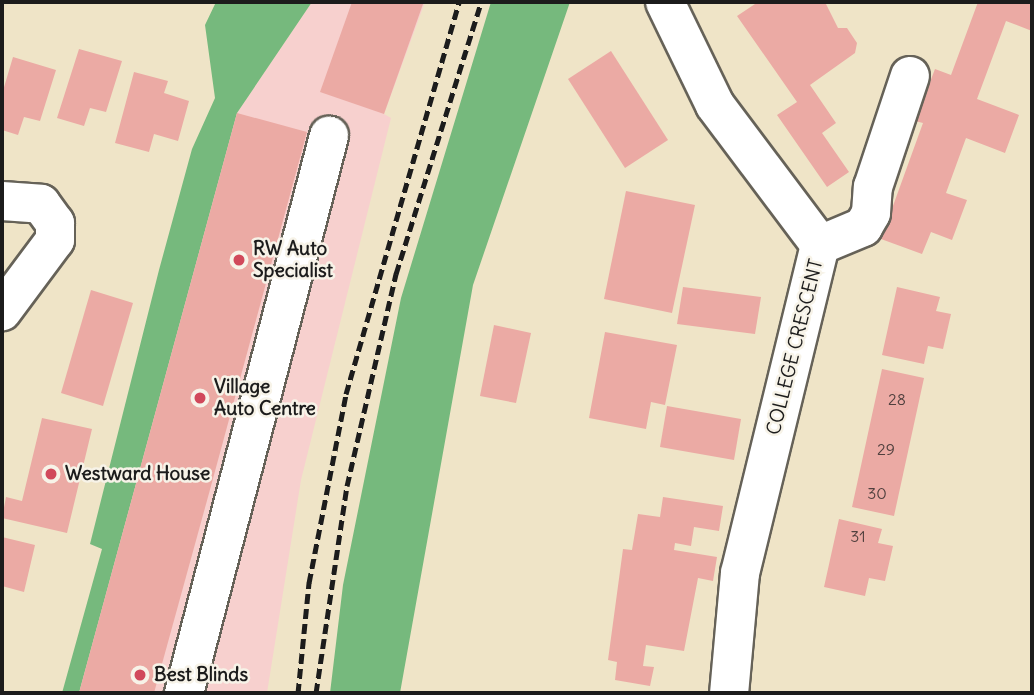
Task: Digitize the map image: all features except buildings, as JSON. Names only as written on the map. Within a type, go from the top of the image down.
[{"type":"street","name":"COLLEGE CRESCENT","points":[[665,2],[715,106],[820,244],[740,573],[729,693]]},
{"type":"street","points":[[820,244],[863,228],[871,213],[873,187],[910,76]]},
{"type":"street","points":[[184,693],[328,136]]},
{"type":"street","points":[[2,201],[41,204],[55,223],[55,240],[2,311]]},
{"type":"shaded area","points":[[312,2],[425,2],[384,114],[391,118],[301,480],[267,693],[79,693],[237,113]]},
{"type":"green space","points":[[216,2],[312,2],[237,113],[79,693],[62,693],[102,549],[90,544],[159,270],[192,149],[215,98],[205,25]]},
{"type":"green space","points":[[491,2],[570,2],[473,285],[400,693],[330,693],[343,585],[401,298]]},
{"type":"railway","points":[[298,693],[309,583],[346,394],[459,2]]},
{"type":"railway","points":[[316,693],[347,486],[396,274],[481,2]]},
{"type":"place","name":"RW Auto Specialist","points":[[239,260]]},
{"type":"place","name":"Village Auto Centre","points":[[200,398]]},
{"type":"place","name":"Westward House","points":[[51,474]]},
{"type":"place","name":"Best Blinds","points":[[140,675]]}]
